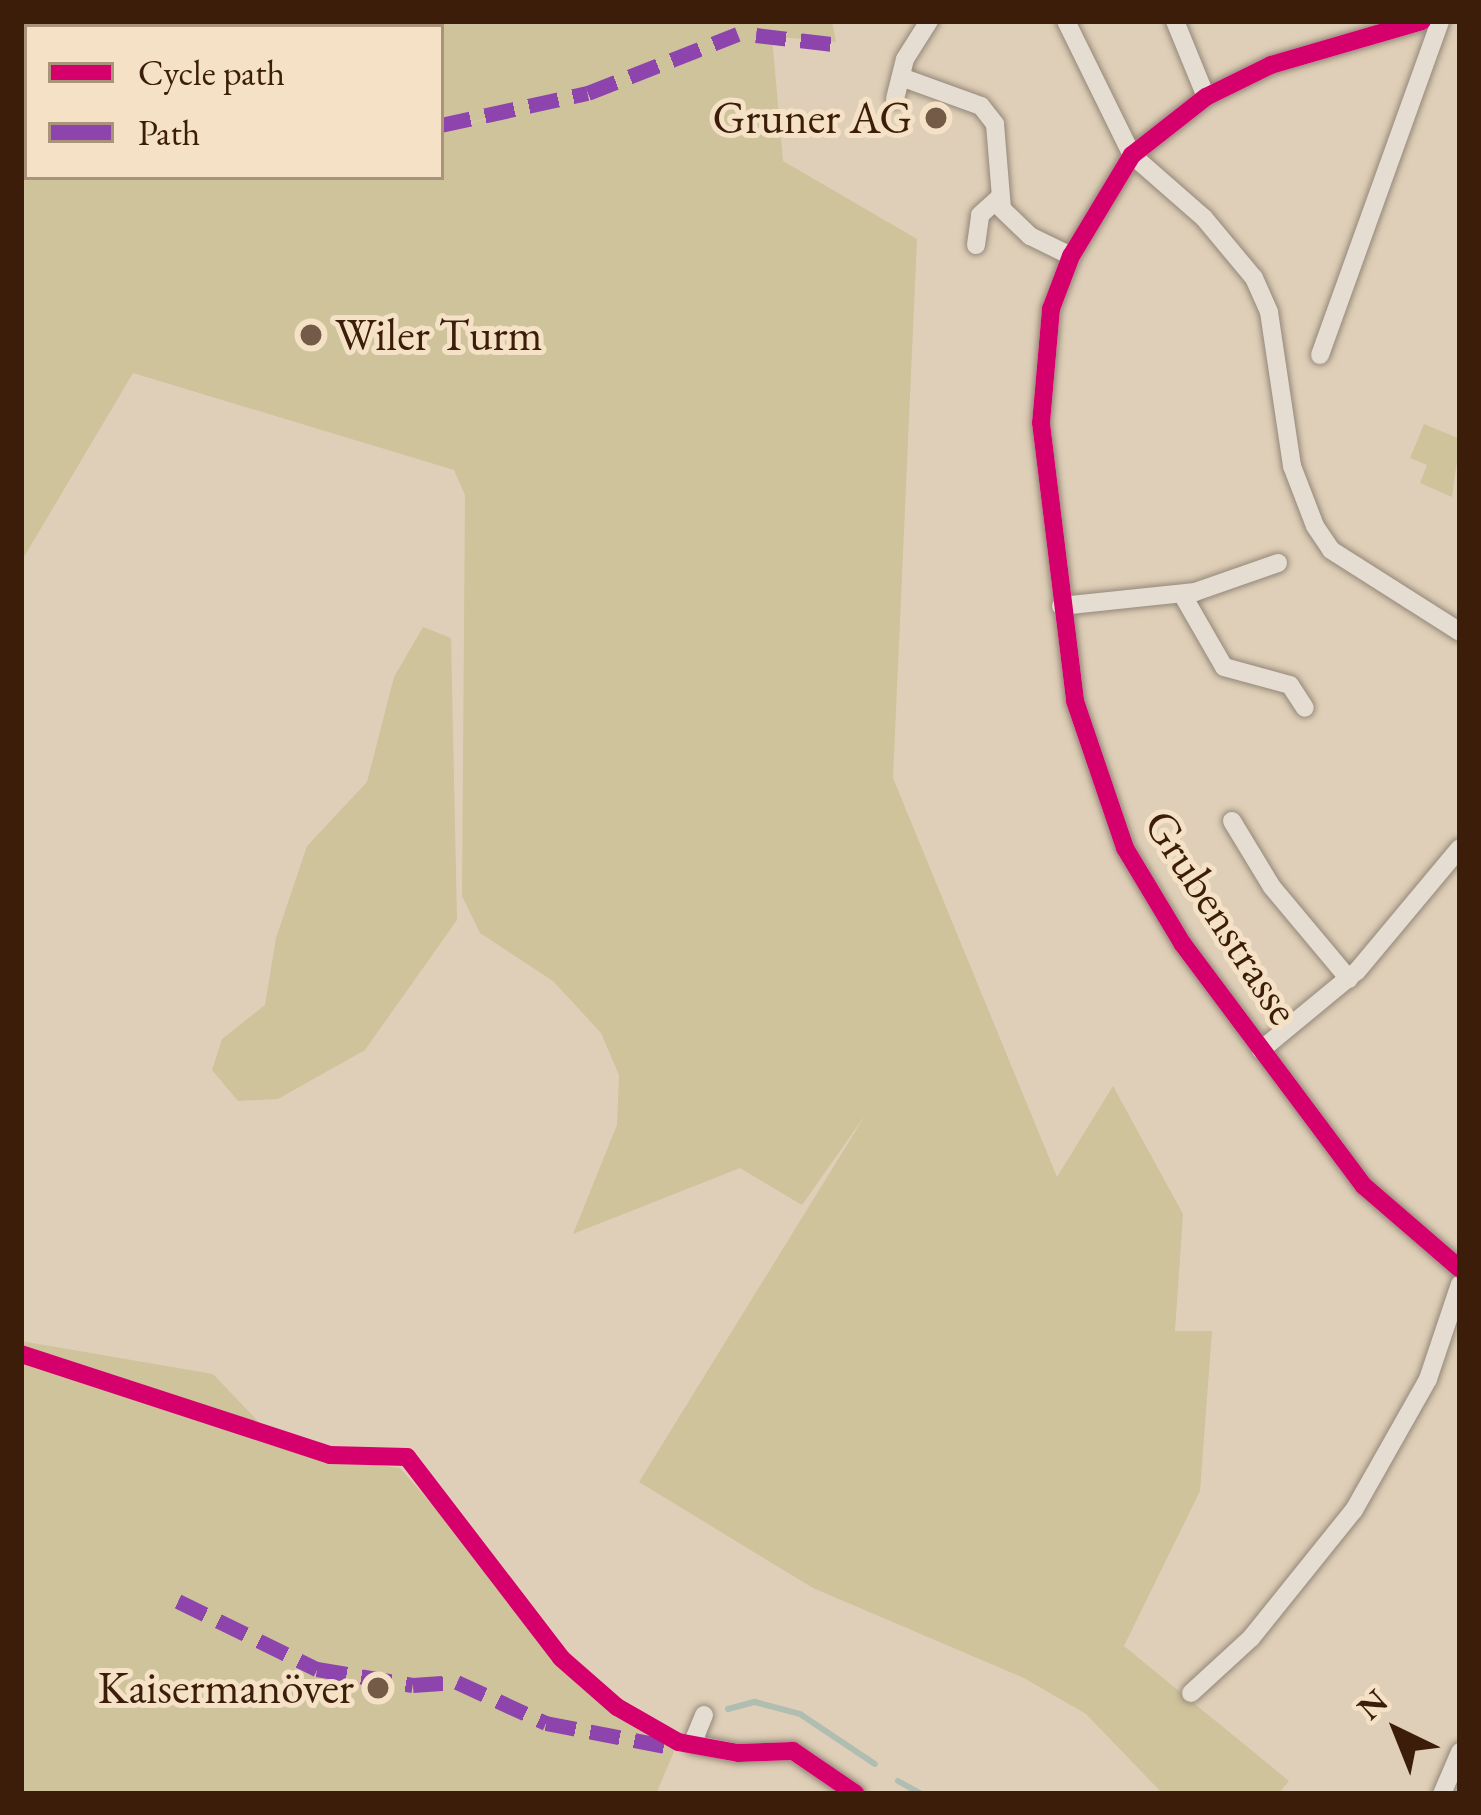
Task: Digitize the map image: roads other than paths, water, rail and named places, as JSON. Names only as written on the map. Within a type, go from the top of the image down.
[{"type":"street","points":[[895,99],[928,21]]},
{"type":"street","points":[[1066,21],[1132,154],[1204,218],[1254,278],[1274,336],[1292,466],[1331,550],[1460,632]]},
{"type":"street","points":[[1174,21],[1207,97]]},
{"type":"street","points":[[1132,154],[1207,97],[1292,58],[1377,30],[1422,21]]},
{"type":"street","points":[[1320,355],[1439,21]]},
{"type":"street","points":[[901,77],[988,114],[998,199],[1014,224],[1071,256]]},
{"type":"street","name":"Grubenstrasse","points":[[1132,154],[1071,256],[1051,308],[1041,404],[1061,606],[1079,721],[1110,817],[1160,911],[1364,1186],[1460,1269]]},
{"type":"street","points":[[976,245],[980,215],[998,199]]},
{"type":"street","points":[[1061,606],[1182,594],[1278,562]]},
{"type":"street","points":[[1182,594],[1224,667],[1290,685],[1305,708]]},
{"type":"street","points":[[1232,821],[1272,887],[1349,979]]},
{"type":"street","points":[[1261,1050],[1349,979],[1460,848]]},
{"type":"street","points":[[1191,1693],[1269,1618],[1354,1510],[1428,1379],[1460,1284]]},
{"type":"street","points":[[704,1715],[692,1744],[738,1754],[793,1751],[856,1794]]},
{"type":"street","points":[[1442,1794],[1460,1752]]},
{"type":"waterway","points":[[728,1709],[755,1702],[800,1714],[875,1764]]},
{"type":"waterway","points":[[898,1781],[921,1794]]},
{"type":"place","name":"Gruner AG","points":[[936,118]]},
{"type":"place","name":"Wiler Turm","points":[[311,335]]},
{"type":"place","name":"Kaisermanöver","points":[[378,1688]]}]
